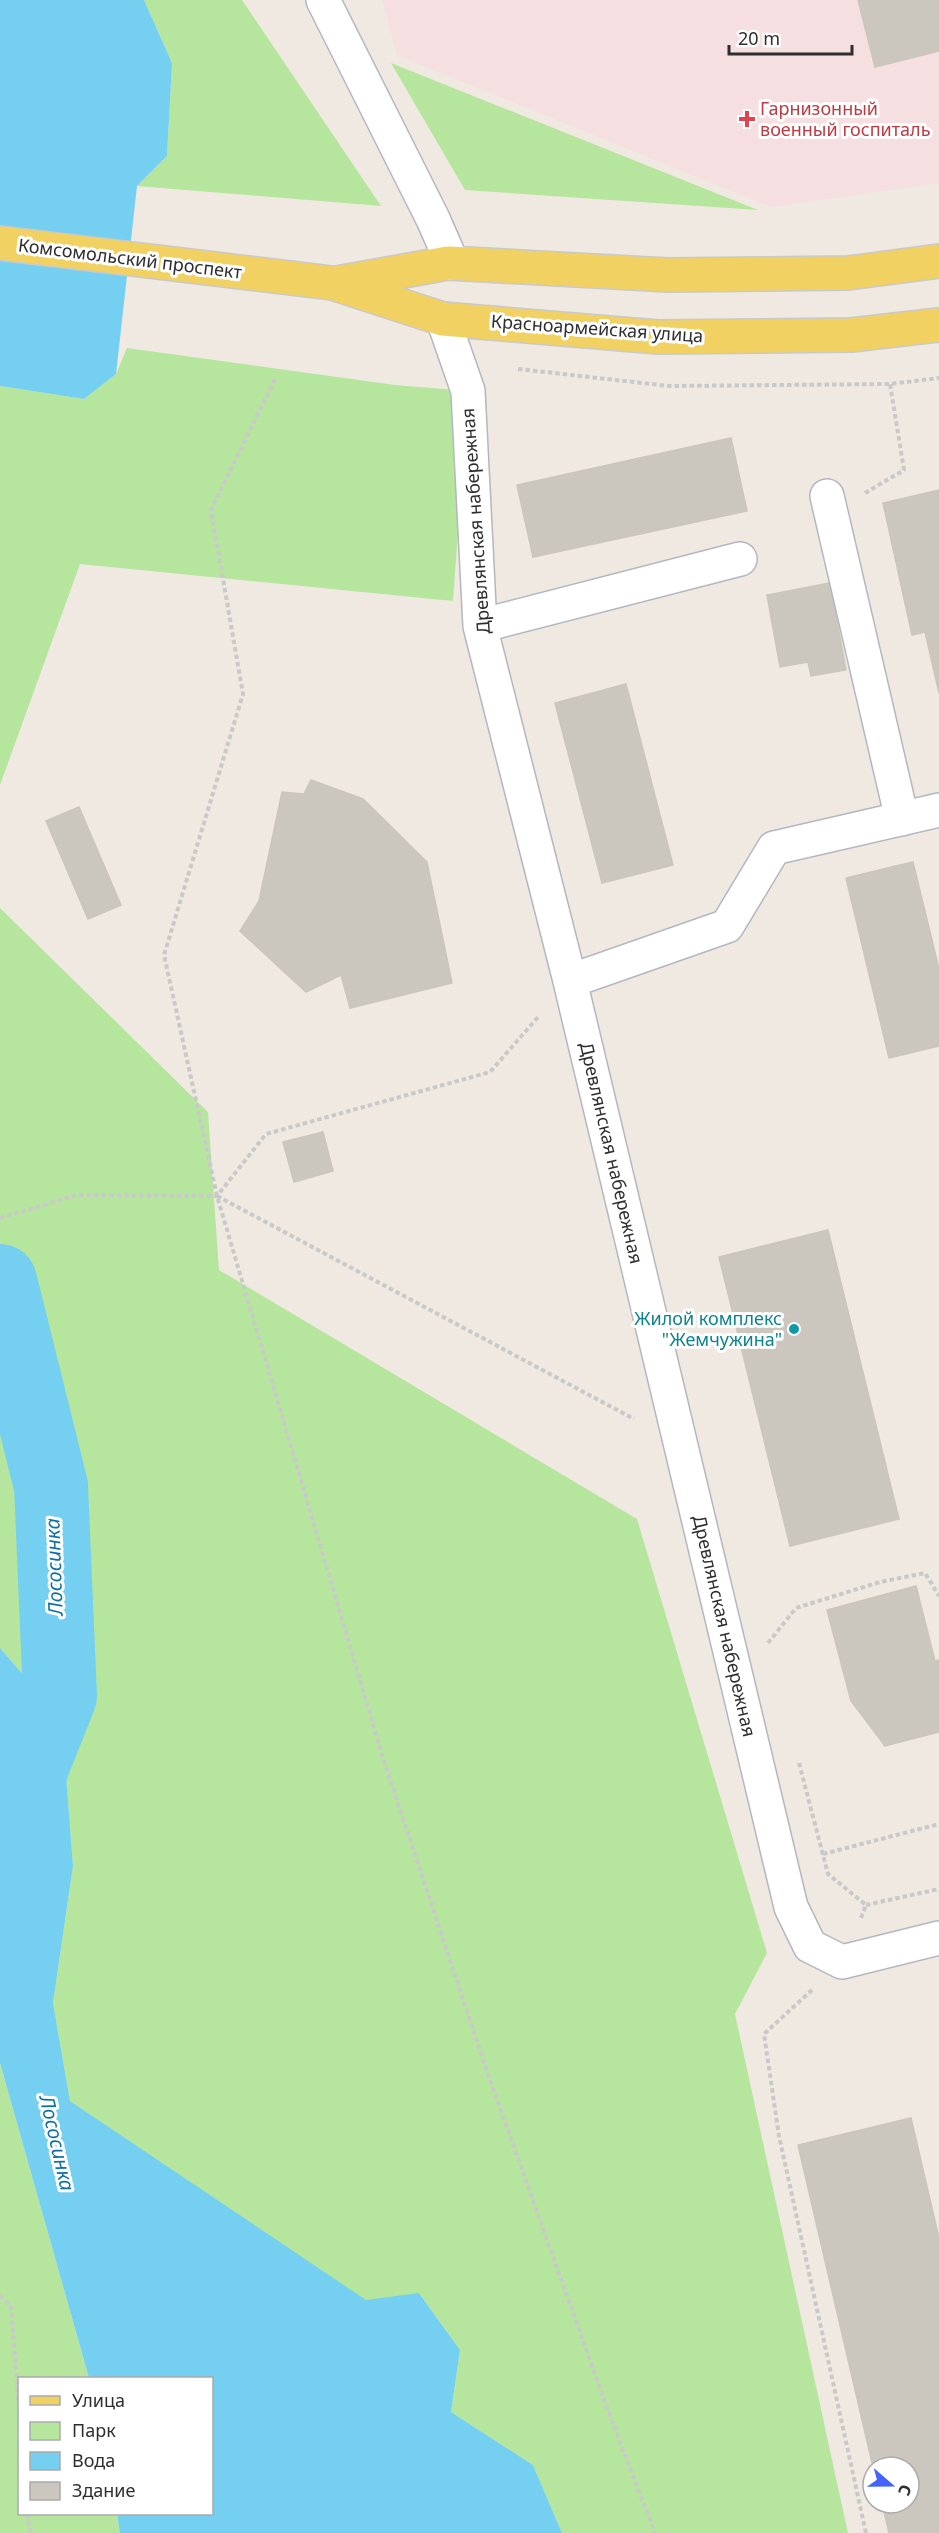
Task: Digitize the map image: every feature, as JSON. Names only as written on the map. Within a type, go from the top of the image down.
[{"type":"main road","name":"Комсомольский проспект","points":[[0,243],[260,275]]},
{"type":"main road","name":"Красноармейская улица","points":[[332,283],[448,263],[668,275],[848,273],[939,261]]},
{"type":"main road","name":"Красноармейская улица","points":[[260,275],[332,283],[443,319],[658,337],[851,335],[939,325]]},
{"type":"street","points":[[323,0],[433,219],[447,251],[448,263]]},
{"type":"street","name":"Древлянская набережная","points":[[443,319],[468,391],[480,626],[570,981],[791,1908],[810,1946],[842,1962]]},
{"type":"street","points":[[827,496],[902,819]]},
{"type":"street","points":[[480,626],[740,560]]},
{"type":"street","points":[[570,981],[727,926],[774,848],[939,810]]},
{"type":"street","points":[[842,1962],[939,1938]]},
{"type":"path","points":[[518,369],[669,386],[890,384],[939,378]]},
{"type":"path","points":[[275,379],[211,510],[243,694],[164,955],[217,1196],[383,1758],[484,2063],[607,2408],[655,2533]]},
{"type":"path","points":[[890,384],[904,470]]},
{"type":"path","points":[[217,1196],[266,1134],[490,1072],[570,981]]},
{"type":"path","points":[[0,1218],[77,1195],[217,1196],[680,1443]]},
{"type":"path","points":[[767,1644],[796,1608],[880,1582],[925,1573],[939,1596]]},
{"type":"path","points":[[797,1755],[828,1874],[866,1905]]},
{"type":"path","points":[[823,1854],[939,1824]]},
{"type":"path","points":[[866,1905],[939,1889]]},
{"type":"path","points":[[866,1905],[842,1962],[764,2034],[779,2136],[866,2533]]},
{"type":"path","points":[[0,2295],[11,2307],[18,2396]]},
{"type":"path","points":[[27,2515],[31,2533]]},
{"type":"shaded area","name":"Гарнизонный военный госпиталь","points":[[382,0],[939,0],[939,183],[771,207],[397,55]]},
{"type":"green space","points":[[144,0],[242,0],[381,206],[137,186],[167,156],[172,63]]},
{"type":"green space","points":[[391,63],[758,210],[465,190]]},
{"type":"green space","points":[[127,348],[395,385],[468,391],[453,601],[80,564],[0,785],[0,386],[84,399],[116,374]]},
{"type":"green space","points":[[0,908],[208,1112],[219,1270],[637,1519],[767,1953],[735,2014],[848,2533],[562,2533],[533,2465],[451,2412],[460,2350],[420,2294],[366,2301],[70,2101],[53,2003],[73,1866],[60,1696],[40,1694],[0,1648]]},
{"type":"green space","points":[[0,2063],[89,2377],[18,2377],[18,2515],[117,2515],[120,2533],[0,2533]]},
{"type":"water","points":[[0,0],[144,0],[172,63],[167,156],[137,186],[116,374],[84,399],[0,386]]},
{"type":"water","points":[[0,1648],[40,1694],[60,1696],[73,1866],[53,2003],[70,2101],[366,2300],[419,2293],[460,2350],[451,2412],[533,2465],[562,2533],[120,2533],[117,2515],[213,2515],[213,2377],[89,2377],[0,2063]]},
{"type":"building","points":[[858,0],[939,0],[939,51],[875,67]]},
{"type":"building","points":[[731,438],[747,511],[533,557],[517,485]]},
{"type":"building","points":[[939,490],[939,693],[925,632],[912,635],[883,503]]},
{"type":"building","points":[[830,583],[846,670],[811,676],[808,662],[780,667],[767,595]]},
{"type":"building","points":[[626,684],[673,865],[602,883],[555,703]]},
{"type":"building","points":[[311,780],[363,799],[427,862],[452,983],[350,1008],[341,975],[306,992],[240,931],[259,901],[282,792],[304,794]]},
{"type":"building","points":[[79,807],[121,905],[88,919],[46,821]]},
{"type":"building","points":[[913,862],[939,969],[939,1046],[889,1058],[846,878]]},
{"type":"building","points":[[323,1132],[333,1171],[294,1182],[283,1142]]},
{"type":"building","name":"Жилой комплекс \"Жемчужина\"","points":[[828,1230],[899,1519],[790,1546],[719,1257]]},
{"type":"building","points":[[916,1586],[935,1661],[939,1660],[939,1732],[885,1746],[851,1701],[827,1610]]},
{"type":"building","points":[[911,2118],[939,2238],[939,2533],[889,2533],[885,2515],[921,2515],[921,2455],[870,2455],[798,2145]]},
{"type":"waterway","name":"Лососинка","points":[[0,1281],[51,1486],[60,1696],[0,1847]]},
{"type":"place","name":"Гарнизонный военный госпиталь","points":[[747,119]]},
{"type":"place","name":"Жилой комплекс \"Жемчужина\"","points":[[794,1329]]}]
